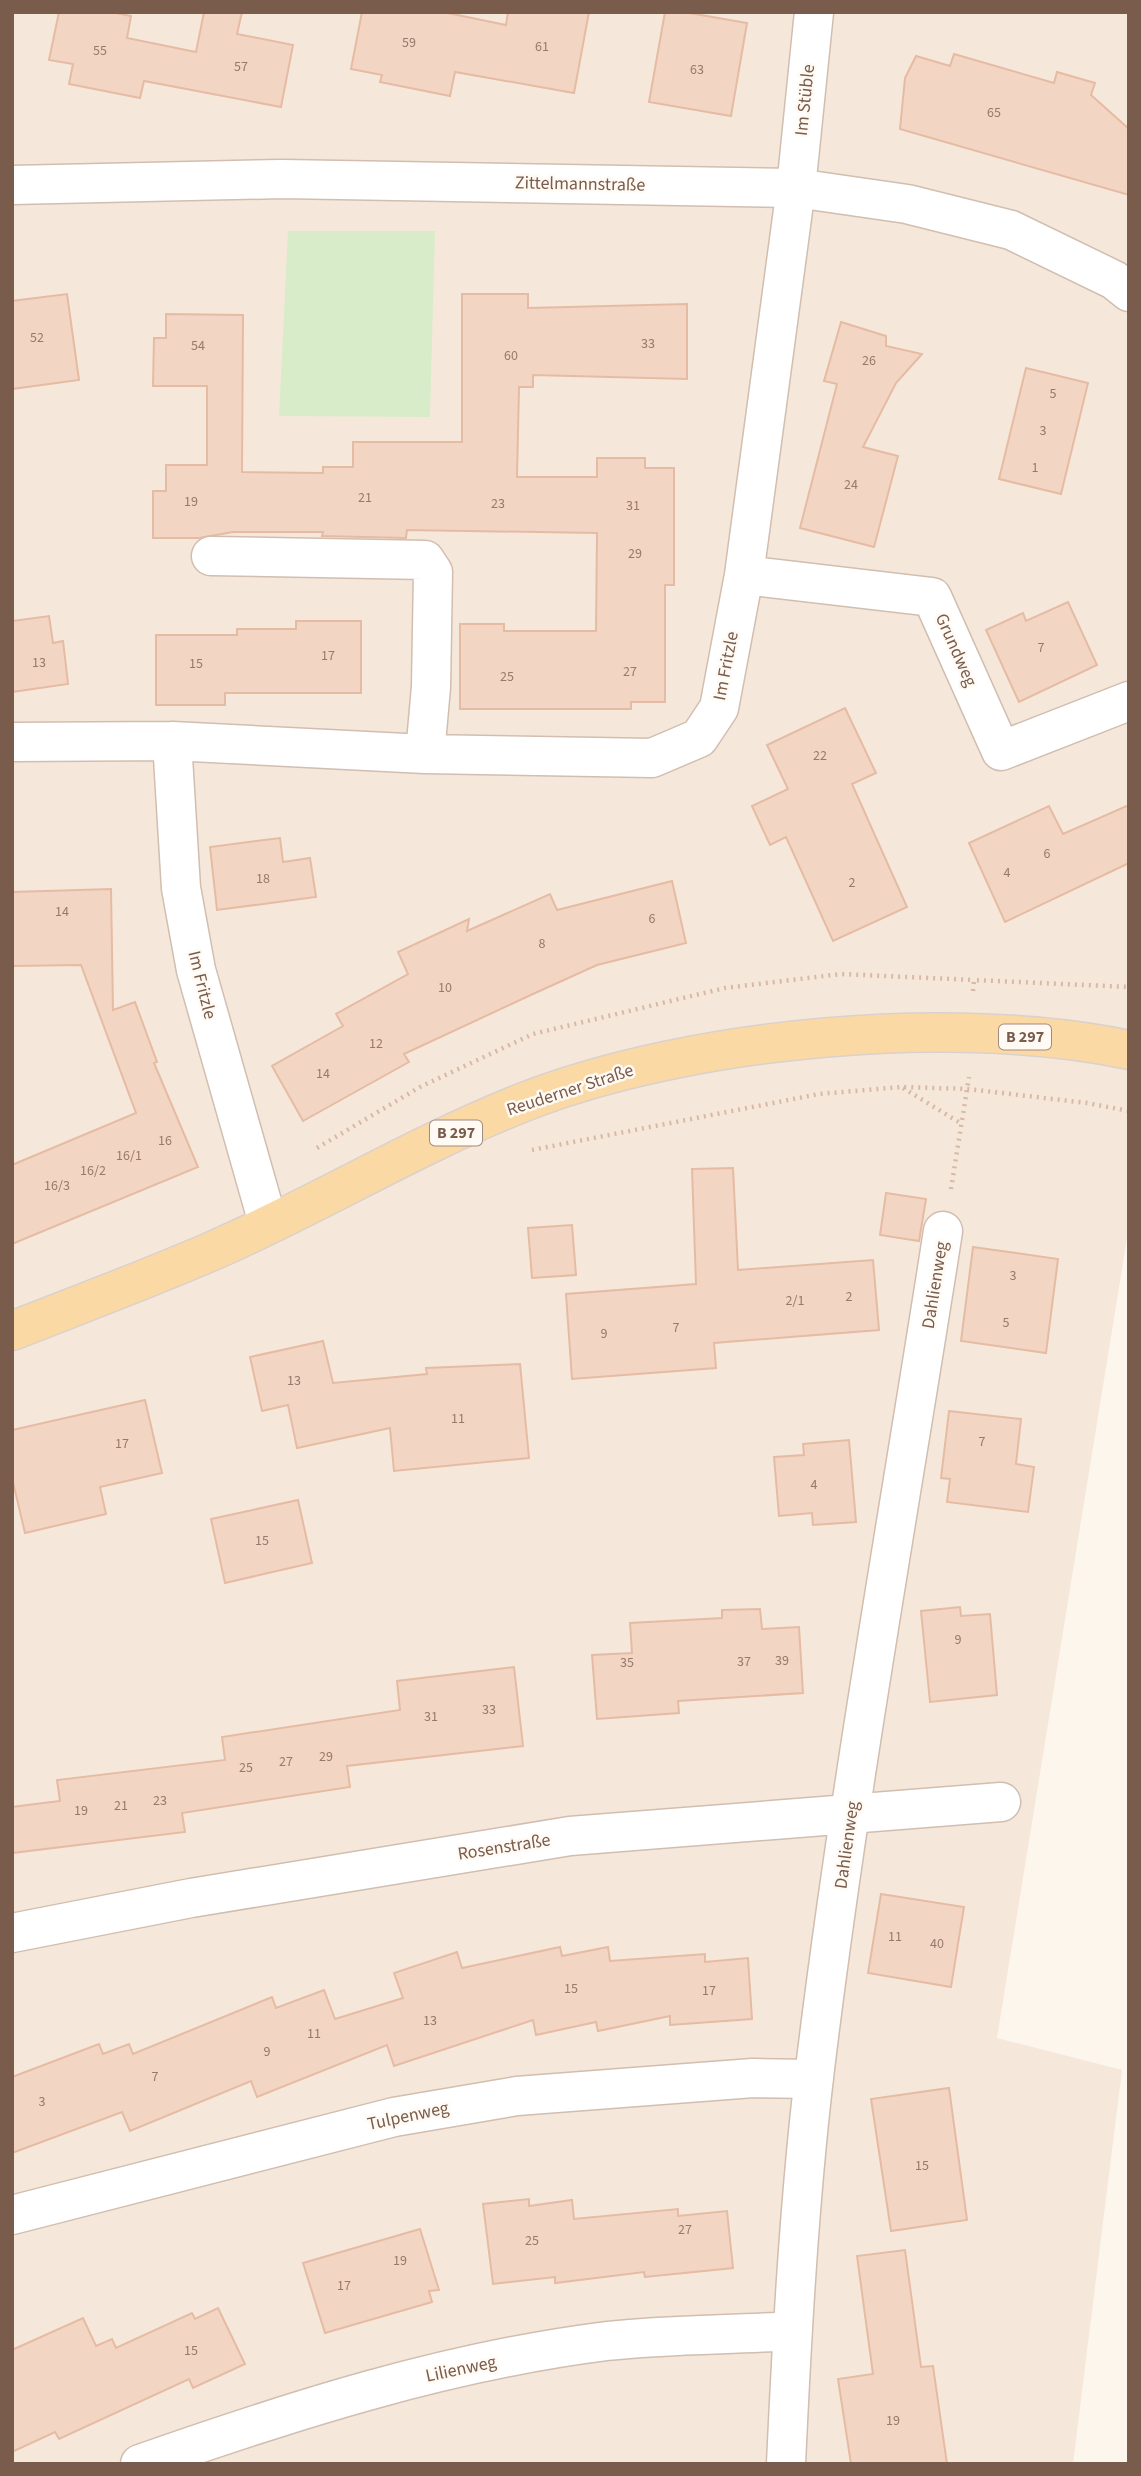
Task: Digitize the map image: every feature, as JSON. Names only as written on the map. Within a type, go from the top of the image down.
[{"type":"main road","name":"Reuderner Straße","points":[[12,1331],[211,1252],[408,1152],[524,1102],[649,1064],[715,1052],[858,1037],[969,1033],[1081,1040],[1129,1050]]},
{"type":"street","name":"Im Stüble","points":[[796,188],[814,12]]},
{"type":"street","name":"Zittelmannstraße","points":[[12,185],[282,179],[796,188],[907,204],[1011,230],[1114,280],[1129,292]]},
{"type":"street","name":"Im Fritzle","points":[[12,742],[173,741],[425,754],[653,758],[699,738],[719,708],[744,575],[796,188]]},
{"type":"street","points":[[211,556],[425,560],[433,572],[431,687],[425,754]]},
{"type":"street","name":"Grundweg","points":[[744,575],[932,597],[1001,751],[1129,701]]},
{"type":"street","name":"Im Fritzle","points":[[173,741],[181,888],[196,970],[268,1223]]},
{"type":"street","name":"Dahlienweg","points":[[786,2464],[792,2331],[814,2079],[851,1816],[943,1231]]},
{"type":"street","name":"Rosenstraße","points":[[12,1934],[191,1898],[570,1836],[851,1816],[1001,1802]]},
{"type":"street","name":"Tulpenweg","points":[[12,2215],[394,2117],[517,2095],[753,2078],[814,2079]]},
{"type":"street","name":"Lilienweg","points":[[139,2464],[275,2417],[451,2370],[607,2341],[792,2331]]},
{"type":"path","points":[[901,1087],[962,1124]]},
{"type":"path","points":[[522,1154],[819,1094],[901,1087],[968,1089],[1087,1103],[1129,1111]]},
{"type":"path","points":[[943,1231],[968,1089]]},
{"type":"shaded area","points":[[12,12],[1129,12],[1129,1226],[997,2038],[1122,2070],[1073,2464],[12,2464]]},
{"type":"green space","points":[[288,231],[435,231],[430,417],[279,416]]},
{"type":"building","points":[[59,12],[111,12],[131,16],[127,38],[196,52],[204,12],[242,12],[237,34],[293,45],[281,107],[144,81],[140,98],[69,84],[73,64],[49,60]]},
{"type":"building","points":[[362,12],[443,12],[506,25],[508,12],[589,12],[574,93],[455,72],[450,96],[380,82],[382,75],[351,69]]},
{"type":"building","points":[[665,12],[684,12],[747,23],[731,116],[649,102]]},
{"type":"building","points":[[954,54],[1054,83],[1057,72],[1095,83],[1091,95],[1129,129],[1129,195],[900,129],[905,78],[916,56],[950,66]]},
{"type":"building","points":[[67,294],[79,380],[12,389],[12,301]]},
{"type":"building","points":[[462,294],[528,294],[528,308],[687,304],[687,379],[533,375],[533,387],[519,387],[517,477],[597,477],[597,458],[645,458],[645,468],[674,468],[674,585],[665,585],[665,702],[631,702],[631,709],[460,709],[460,624],[504,624],[504,631],[596,631],[597,533],[407,530],[406,538],[322,536],[323,532],[233,532],[199,538],[153,538],[153,491],[166,491],[166,465],[207,465],[207,386],[153,386],[154,338],[166,338],[166,314],[243,315],[242,472],[323,473],[323,467],[353,467],[353,442],[462,442]]},
{"type":"building","points":[[841,322],[886,336],[886,346],[922,354],[896,383],[863,447],[898,456],[874,547],[800,528],[837,384],[824,381]]},
{"type":"building","points":[[1026,368],[1088,383],[1061,494],[999,479]]},
{"type":"building","points":[[1068,602],[1097,665],[1019,702],[986,630],[1023,613],[1026,621]]},
{"type":"building","points":[[49,616],[53,643],[63,641],[68,684],[12,692],[12,621]]},
{"type":"building","points":[[296,621],[361,621],[361,693],[225,693],[225,705],[156,705],[156,635],[237,635],[237,629],[296,629]]},
{"type":"building","points":[[845,708],[876,773],[852,784],[907,907],[833,941],[786,837],[770,845],[752,806],[788,789],[767,745]]},
{"type":"building","points":[[1129,805],[1129,863],[1005,922],[969,843],[1049,806],[1063,834]]},
{"type":"building","points":[[280,838],[283,862],[310,858],[316,897],[217,910],[210,847]]},
{"type":"building","points":[[672,881],[686,943],[597,965],[533,994],[404,1054],[409,1062],[303,1121],[272,1066],[343,1026],[336,1014],[408,974],[398,952],[469,919],[467,931],[550,894],[557,910]]},
{"type":"building","points":[[111,889],[113,1010],[135,1002],[157,1062],[154,1063],[198,1167],[12,1244],[12,1165],[136,1113],[81,965],[13,966],[12,892]]},
{"type":"building","points":[[733,1168],[738,1270],[873,1260],[879,1330],[714,1343],[716,1368],[572,1379],[566,1294],[696,1284],[692,1169]]},
{"type":"building","points":[[886,1193],[926,1199],[919,1241],[880,1235]]},
{"type":"building","points":[[572,1225],[576,1275],[532,1278],[528,1228]]},
{"type":"building","points":[[973,1247],[1058,1259],[1046,1353],[961,1341]]},
{"type":"building","points":[[323,1341],[333,1383],[427,1374],[426,1368],[520,1364],[529,1458],[394,1471],[390,1428],[297,1448],[288,1405],[262,1411],[250,1357]]},
{"type":"building","points":[[145,1400],[162,1473],[100,1487],[106,1514],[25,1533],[12,1478],[12,1430]]},
{"type":"building","points":[[949,1411],[1021,1419],[1016,1464],[1034,1467],[1028,1512],[947,1502],[950,1479],[941,1478]]},
{"type":"building","points":[[849,1440],[856,1522],[813,1525],[812,1513],[779,1516],[774,1457],[804,1455],[803,1444]]},
{"type":"building","points":[[298,1500],[312,1563],[225,1583],[211,1519]]},
{"type":"building","points":[[960,1607],[961,1616],[990,1614],[997,1695],[930,1702],[921,1611]]},
{"type":"building","points":[[760,1609],[762,1629],[799,1627],[803,1693],[678,1701],[679,1713],[597,1719],[592,1655],[632,1653],[630,1623],[722,1618],[722,1610]]},
{"type":"building","points":[[514,1667],[523,1746],[347,1766],[350,1787],[182,1813],[185,1832],[12,1853],[12,1807],[60,1801],[57,1780],[225,1760],[222,1737],[400,1710],[397,1681]]},
{"type":"building","points":[[881,1894],[964,1907],[951,1987],[868,1973]]},
{"type":"building","points":[[560,1947],[562,1956],[608,1947],[610,1961],[705,1954],[705,1962],[748,1958],[752,2019],[670,2025],[670,2016],[598,2031],[596,2022],[536,2035],[533,2020],[394,2066],[387,2045],[257,2097],[251,2081],[130,2131],[122,2112],[12,2153],[12,2077],[99,2044],[103,2054],[129,2044],[133,2054],[272,1997],[276,2008],[324,1990],[335,2019],[403,1998],[394,1973],[457,1952],[462,1968]]},
{"type":"building","points":[[949,2088],[967,2220],[891,2231],[871,2099]]},
{"type":"building","points":[[529,2199],[529,2206],[572,2200],[574,2219],[678,2209],[678,2216],[727,2211],[733,2268],[645,2277],[644,2272],[555,2283],[555,2277],[493,2284],[483,2204]]},
{"type":"building","points":[[420,2229],[439,2290],[429,2291],[432,2302],[325,2333],[303,2263]]},
{"type":"building","points":[[905,2250],[921,2367],[933,2366],[947,2464],[851,2464],[838,2379],[873,2374],[857,2256]]},
{"type":"building","points":[[218,2308],[245,2364],[193,2388],[189,2379],[59,2439],[55,2432],[12,2452],[12,2350],[83,2318],[96,2346],[112,2339],[116,2348],[192,2313],[195,2319]]}]
